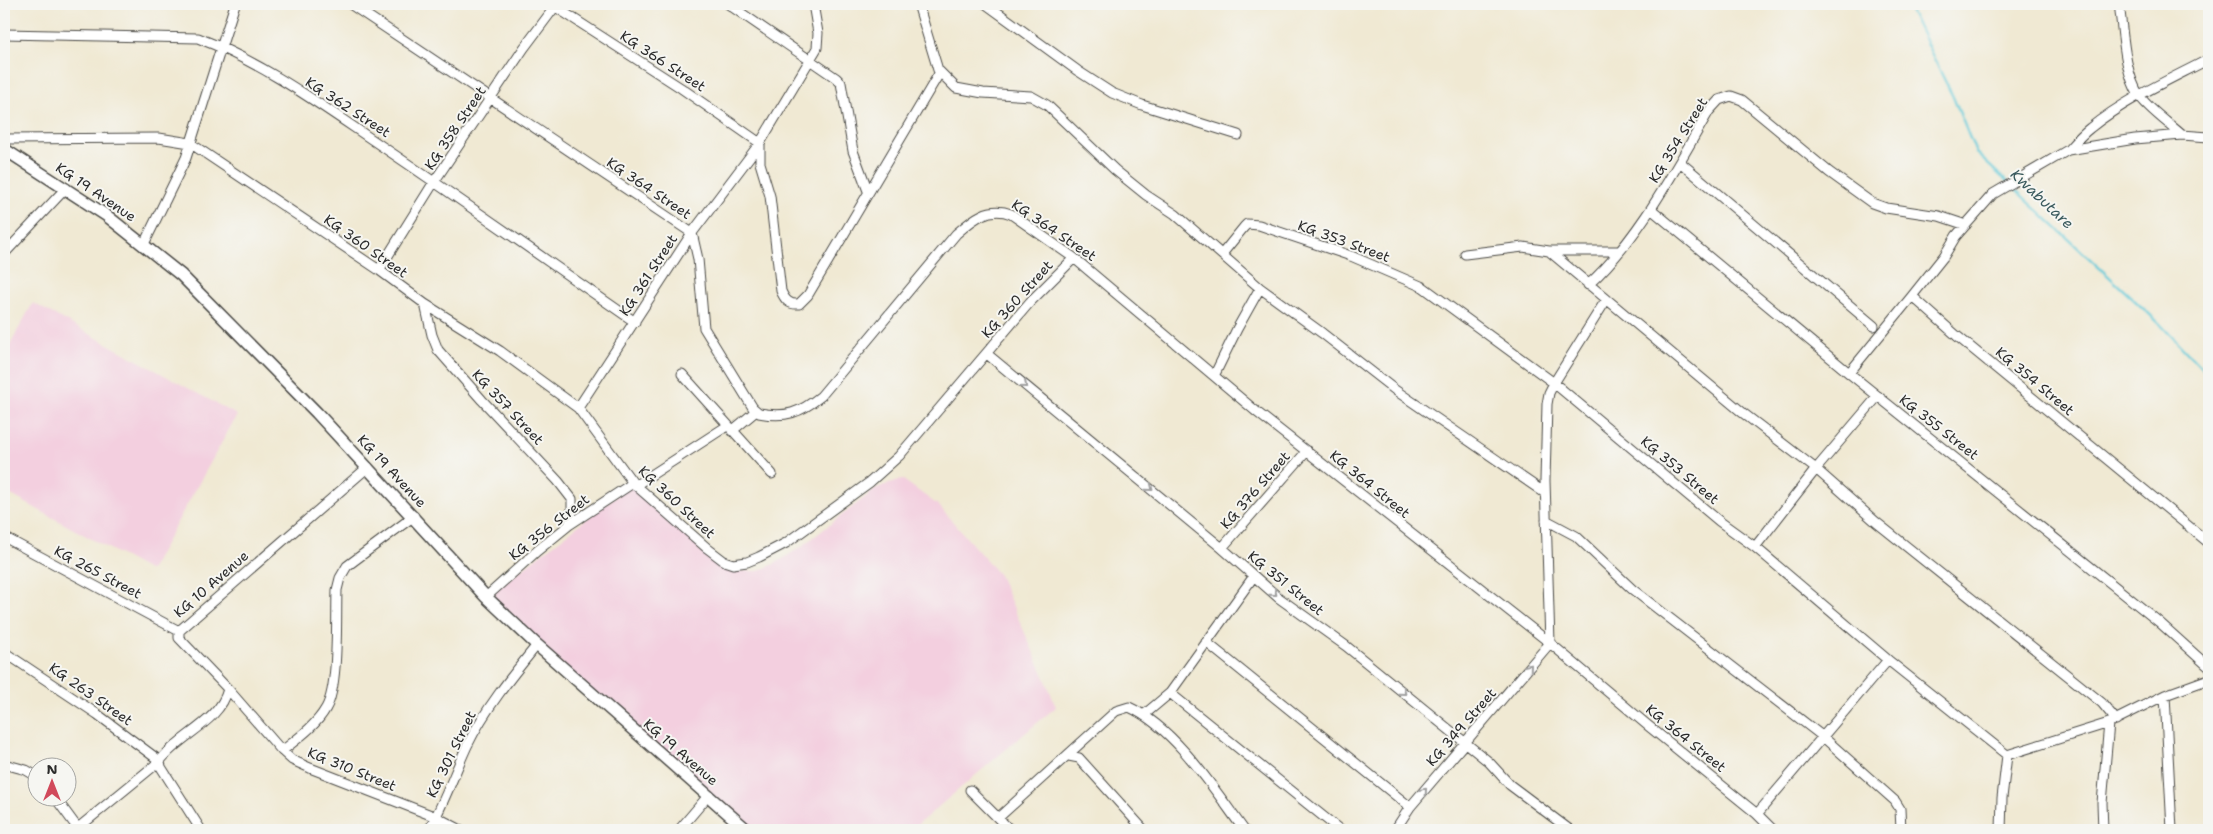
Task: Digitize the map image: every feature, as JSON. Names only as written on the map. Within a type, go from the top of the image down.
[{"type":"main road","name":"KG 19 Avenue","points":[[4,149],[107,216],[181,275],[368,467],[486,597],[537,645],[747,830]]},
{"type":"street","points":[[144,244],[186,158],[235,4]]},
{"type":"street","name":"KG 364 Street","points":[[350,4],[692,233],[698,259],[704,328],[759,413],[768,415],[795,413],[821,396],[956,234],[974,218],[985,213],[1001,210],[1011,214],[1074,258],[1214,376],[1550,643],[1774,830]]},
{"type":"street","points":[[728,4],[841,83],[852,151],[868,192]]},
{"type":"street","name":"KG 361 Street","points":[[578,408],[692,233],[760,143],[817,48],[818,33],[813,4]]},
{"type":"street","points":[[918,4],[940,72],[956,88],[964,91],[1031,96],[1047,105],[1116,170],[1146,195],[1175,214],[1260,288],[1395,390],[1545,493]]},
{"type":"street","points":[[986,4],[1078,71],[1112,93],[1142,105],[1238,135]]},
{"type":"street","points":[[2119,4],[2128,62],[2139,96],[2182,135]]},
{"type":"street","name":"KG 358 Street","points":[[379,270],[434,182],[554,5]]},
{"type":"street","name":"KG 366 Street","points":[[554,5],[681,88],[760,143]]},
{"type":"street","name":"KG 362 Street","points":[[4,34],[198,38],[222,47],[281,80],[434,182],[634,322]]},
{"type":"street","points":[[1849,373],[1992,194],[2068,150],[2090,128],[2139,96],[2209,59]]},
{"type":"street","points":[[760,143],[760,164],[770,196],[782,291],[789,303],[799,304],[808,296],[940,72]]},
{"type":"street","name":"KG 354 Street","points":[[1588,285],[1620,250],[1651,209],[1709,111],[1719,100],[1731,96],[1742,100],[1829,172],[1872,203],[1886,208],[1938,216],[1966,225]]},
{"type":"street","points":[[2068,150],[2092,145],[2182,135],[2209,136]]},
{"type":"street","name":"KG 360 Street","points":[[4,139],[158,138],[175,139],[190,143],[379,270],[425,304],[500,351],[578,408],[635,484],[724,561],[732,564],[747,562],[786,543],[877,475],[899,456],[1030,302],[1074,258]]},
{"type":"street","points":[[1680,162],[1874,326]]},
{"type":"street","points":[[4,254],[66,188]]},
{"type":"street","name":"KG 355 Street","points":[[1651,209],[1849,373],[2158,622],[2209,667]]},
{"type":"street","name":"KG 353 Street","points":[[1222,254],[1244,227],[1253,224],[1352,256],[1424,288],[1554,383],[1719,521],[1755,547],[1888,660],[2007,755]]},
{"type":"street","points":[[1465,254],[1523,247],[1549,251],[1620,250]]},
{"type":"street","points":[[1549,251],[1743,413],[1816,469],[1876,522],[2102,704],[2112,722],[2102,803],[2103,830]]},
{"type":"street","points":[[1214,376],[1260,288]]},
{"type":"street","name":"KG 354 Street","points":[[1912,296],[1939,321],[2209,543]]},
{"type":"street","points":[[1550,643],[1545,493],[1547,404],[1549,393],[1554,383],[1606,300]]},
{"type":"street","name":"KG 357 Street","points":[[425,304],[432,335],[438,350],[558,481],[572,499],[569,525]]},
{"type":"street","name":"KG 351 Street","points":[[987,354],[1309,621],[1346,646],[1497,769],[1510,785],[1570,830]]},
{"type":"street","points":[[682,374],[729,429],[772,474]]},
{"type":"street","points":[[1755,547],[1816,469],[1878,396]]},
{"type":"street","name":"KG 356 Street","points":[[486,597],[569,525],[756,411]]},
{"type":"street","name":"KG 376 Street","points":[[1222,548],[1307,451]]},
{"type":"street","name":"KG 10 Avenue","points":[[228,689],[179,638],[179,631],[368,467]]},
{"type":"street","points":[[282,751],[316,722],[327,707],[334,680],[337,590],[340,578],[347,566],[414,516]]},
{"type":"street","points":[[1546,520],[1576,536],[1632,589],[1662,614],[1822,736],[1896,801],[1900,809],[1901,830]]},
{"type":"street","name":"KG 265 Street","points":[[4,537],[179,631]]},
{"type":"street","points":[[1145,714],[1170,693],[1254,576]]},
{"type":"street","points":[[1206,642],[1410,807]]},
{"type":"street","name":"KG 349 Street","points":[[1396,830],[1410,807],[1550,643]]},
{"type":"street","name":"KG 301 Street","points":[[429,830],[482,719],[500,692],[537,645]]},
{"type":"street","name":"KG 263 Street","points":[[4,652],[97,714],[160,761]]},
{"type":"street","points":[[1757,814],[1888,660]]},
{"type":"street","points":[[2001,830],[2002,798],[2007,755],[2112,722],[2165,695],[2209,679]]},
{"type":"street","points":[[62,806],[79,829],[214,713],[226,700],[228,689]]},
{"type":"street","name":"KG 310 Street","points":[[228,689],[292,760],[436,817],[461,830]]},
{"type":"street","points":[[1170,693],[1340,830]]},
{"type":"street","points":[[2165,695],[2172,830]]},
{"type":"street","points":[[998,818],[1116,712],[1129,706],[1145,714],[1185,753],[1244,830]]},
{"type":"street","points":[[1069,756],[1079,758],[1144,830]]},
{"type":"street","points":[[160,761],[201,830]]},
{"type":"street","points":[[4,764],[28,771]]},
{"type":"street","points":[[970,790],[1010,830]]},
{"type":"street","points":[[679,830],[708,796]]},
{"type":"shaded area","points":[[33,303],[237,415],[150,571],[4,491],[4,355]]},
{"type":"shaded area","points":[[902,479],[939,506],[999,575],[1056,707],[911,830],[746,830],[486,597],[633,483],[721,565],[734,571],[758,571],[776,563],[801,547],[877,488]]},
{"type":"waterway","name":"Kwabutare","points":[[1907,4],[1953,97],[1976,153],[2160,324],[2209,376]]}]
